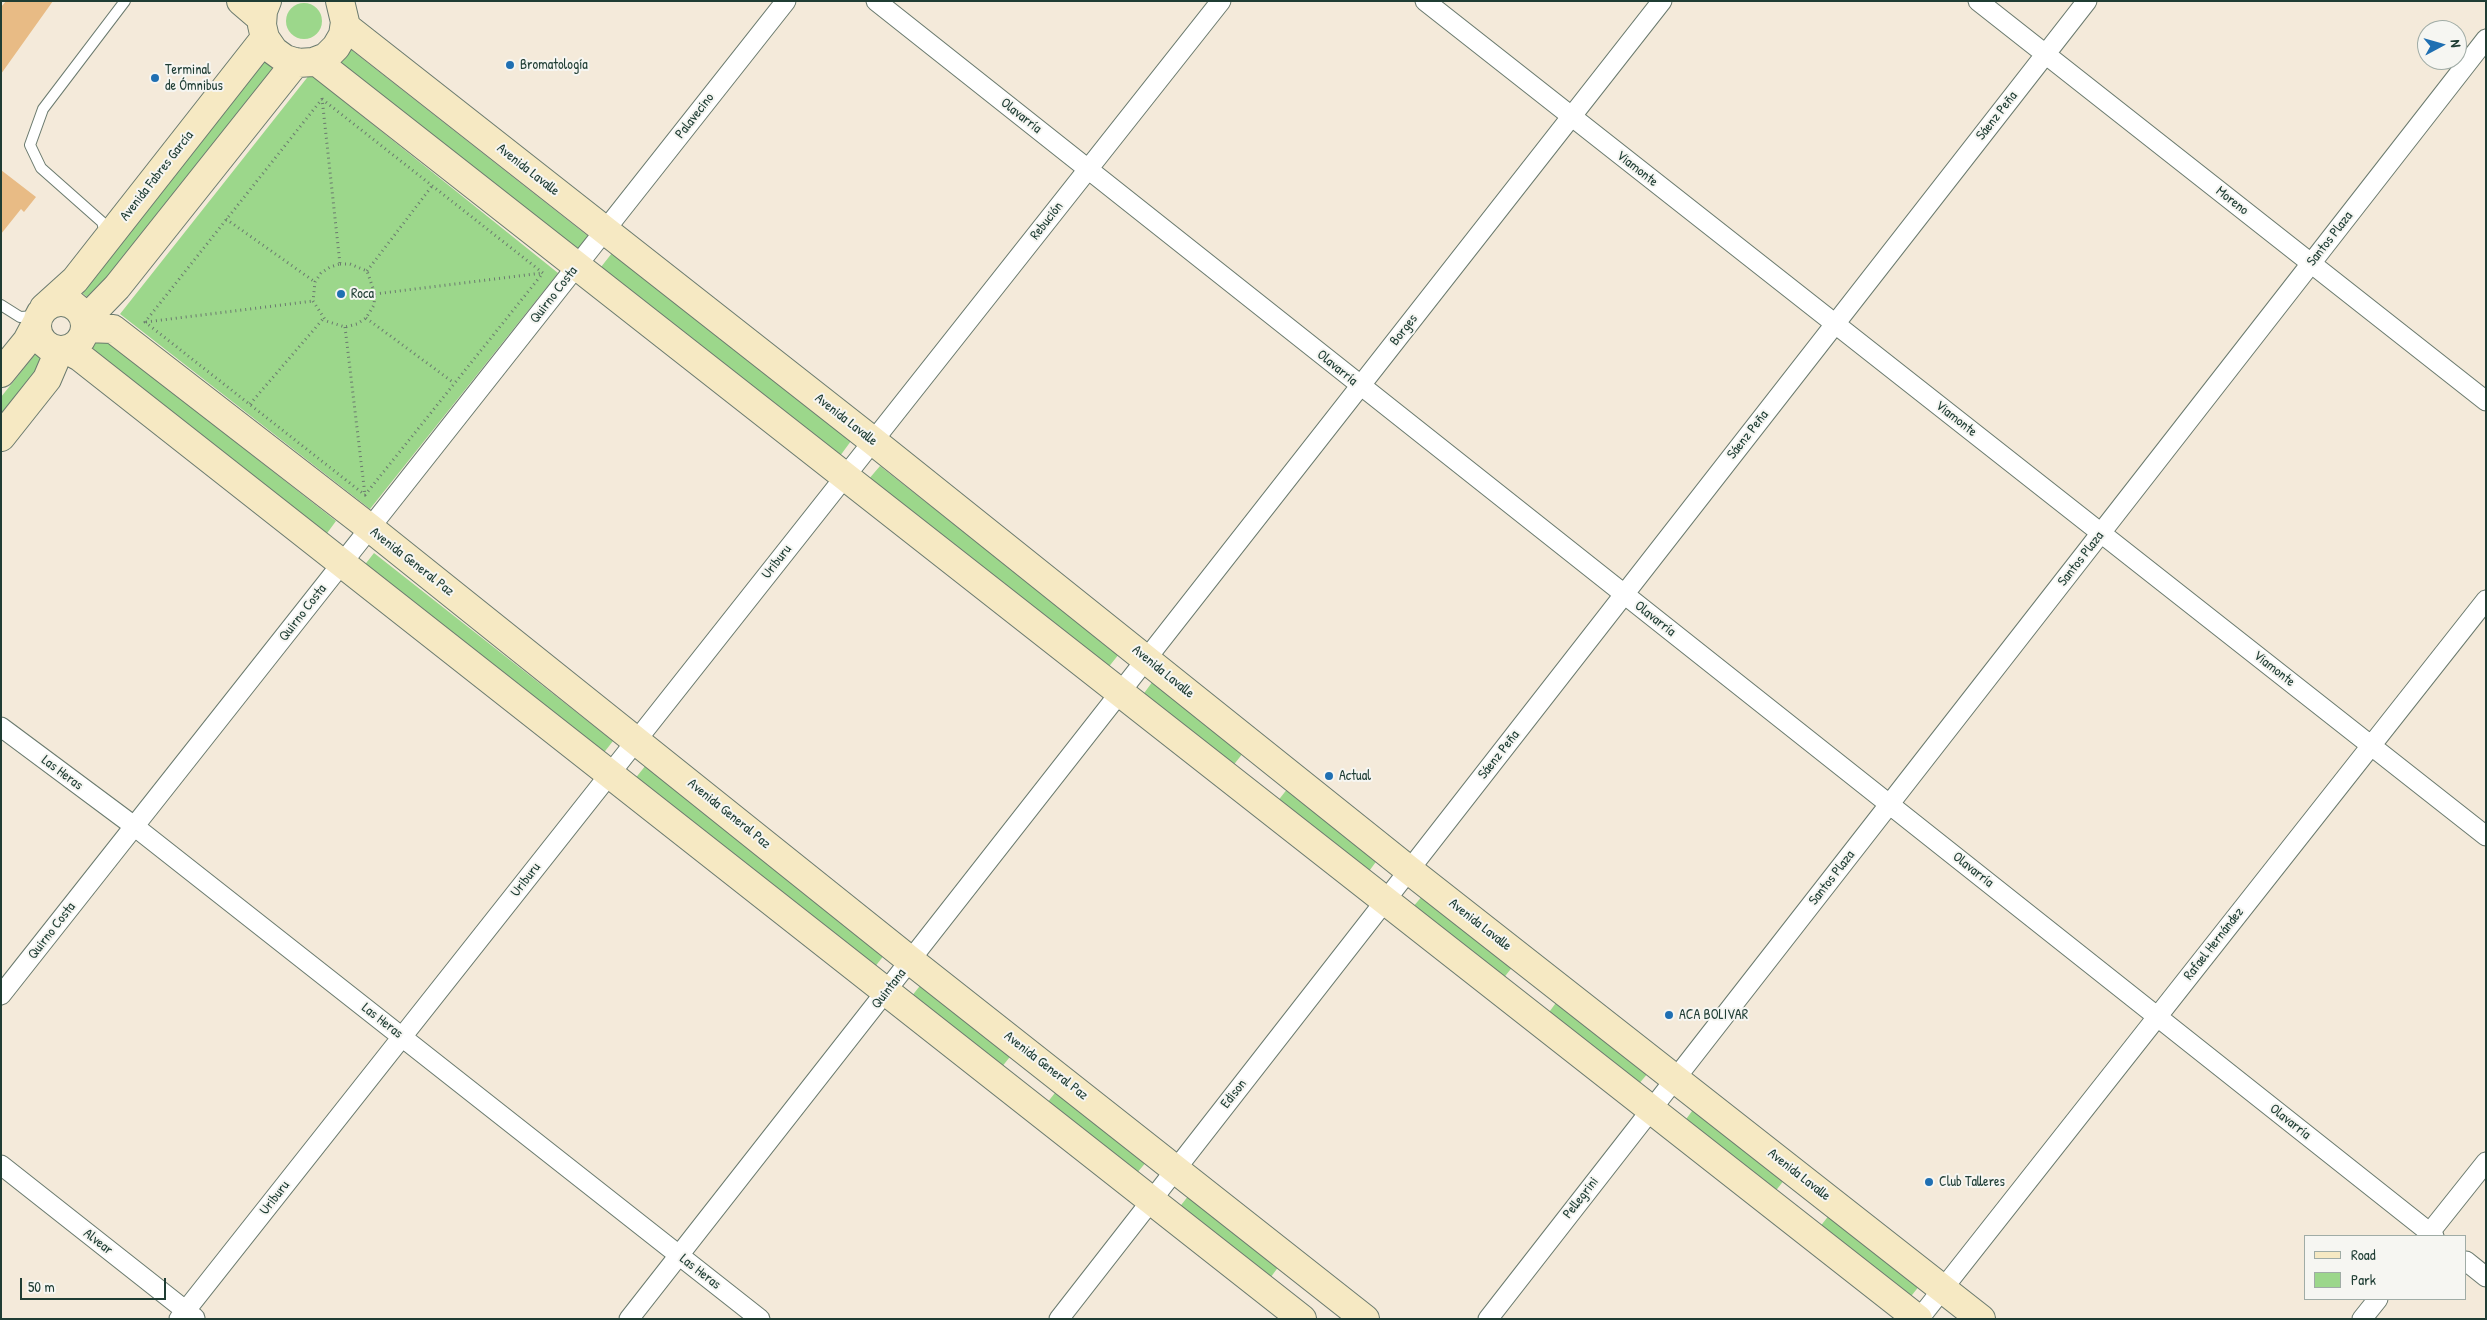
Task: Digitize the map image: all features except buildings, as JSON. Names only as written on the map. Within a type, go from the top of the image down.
[{"type":"main road","points":[[241,1],[265,19],[274,51],[285,59],[306,62],[326,57],[336,47],[343,35],[342,9]]},
{"type":"main road","name":"Avenida Lavalle","points":[[342,9],[604,231],[873,441],[1409,870],[1982,1319]]},
{"type":"main road","name":"Avenida Fabres García","points":[[1,373],[27,341],[40,316],[75,280],[108,239],[265,19]]},
{"type":"main road","points":[[306,62],[577,266],[1918,1319]]},
{"type":"main road","points":[[1,437],[47,379],[63,351],[80,342],[85,324],[306,62]]},
{"type":"main road","points":[[85,324],[75,306],[59,302],[40,316],[38,337],[47,347],[80,357],[1302,1319]]},
{"type":"main road","name":"Avenida General Paz","points":[[85,324],[113,329],[370,528],[911,960],[1366,1319]]},
{"type":"street","name":"Palavecino","points":[[604,231],[786,1]]},
{"type":"street","name":"Olavarría","points":[[876,1],[2157,1016],[2430,1235]]},
{"type":"street","name":"Rebución","points":[[873,441],[1221,1]]},
{"type":"street","name":"Viamonte","points":[[1425,1],[2486,836]]},
{"type":"street","name":"Borges","points":[[1146,658],[1662,1]]},
{"type":"street","name":"Moreno","points":[[1978,1],[2486,401]]},
{"type":"street","name":"Sáenz Peña","points":[[1409,870],[2087,1]]},
{"type":"street","name":"Santos Plaza","points":[[1675,1078],[2486,39]]},
{"type":"street","name":"Quirno Costa","points":[[1,995],[604,231]]},
{"type":"street","name":"Uriburu","points":[[187,1316],[402,1037],[873,441]]},
{"type":"street","name":"Rafael Hernández","points":[[1943,1288],[2486,600]]},
{"type":"street","name":"Quintana","points":[[630,1319],[1121,693],[1146,658]]},
{"type":"street","name":"Las Heras","points":[[1,727],[134,826],[760,1319]]},
{"type":"street","name":"Edison","points":[[1059,1319],[1409,870]]},
{"type":"street","name":"Pellegrini","points":[[1488,1319],[1675,1078]]},
{"type":"street","points":[[2430,1235],[2486,1162]]},
{"type":"street","name":"Alvear","points":[[1,1165],[187,1316]]},
{"type":"street","points":[[2467,1262],[2486,1277]]},
{"type":"street","points":[[1918,1319],[1943,1288]]},
{"type":"street","points":[[2362,1319],[2377,1300]]},
{"type":"lane","points":[[108,239],[102,222],[41,168],[30,145],[44,110],[125,1]]},
{"type":"lane","points":[[1,305],[20,317],[40,316]]},
{"type":"path","points":[[306,62],[322,99],[340,264]]},
{"type":"path","points":[[322,99],[543,273]]},
{"type":"path","points":[[145,322],[322,99]]},
{"type":"path","points":[[367,271],[432,186]]},
{"type":"path","points":[[226,220],[315,282]]},
{"type":"path","points":[[340,264],[350,264],[367,271],[375,294],[374,305],[366,318],[357,324],[346,327],[334,325],[323,319],[313,301],[315,282],[321,273],[330,267],[340,264]]},
{"type":"path","points":[[375,294],[543,273],[577,266]]},
{"type":"path","points":[[365,495],[543,273]]},
{"type":"path","points":[[135,322],[313,301]]},
{"type":"path","points":[[366,318],[454,383]]},
{"type":"path","points":[[250,404],[323,319]]},
{"type":"path","points":[[145,322],[365,495]]},
{"type":"path","points":[[346,327],[370,528]]},
{"type":"green space","points":[[304,3],[317,8],[322,21],[317,34],[304,39],[291,34],[286,21],[291,8]]},
{"type":"green space","points":[[349,48],[588,236],[576,251],[337,63]]},
{"type":"green space","points":[[265,60],[276,68],[92,301],[81,292]]},
{"type":"green space","points":[[310,74],[558,273],[370,509],[120,314]]},
{"type":"green space","points":[[612,253],[851,441],[840,456],[601,267]]},
{"type":"green space","points":[[97,333],[336,521],[325,536],[86,348]]},
{"type":"green space","points":[[37,352],[47,361],[1,419],[1,397]]},
{"type":"green space","points":[[880,466],[1119,654],[1107,669],[868,480]]},
{"type":"green space","points":[[374,553],[613,741],[602,755],[363,567]]},
{"type":"green space","points":[[1153,681],[1243,753],[1232,767],[1142,696]]},
{"type":"green space","points":[[646,765],[885,954],[874,968],[634,780]]},
{"type":"green space","points":[[1288,788],[1378,859],[1367,874],[1277,802]]},
{"type":"green space","points":[[1424,894],[1514,965],[1502,980],[1412,908]]},
{"type":"green space","points":[[923,982],[1013,1053],[1001,1068],[911,997]]},
{"type":"green space","points":[[1558,1000],[1649,1072],[1637,1086],[1547,1015]]},
{"type":"green space","points":[[1058,1089],[1148,1160],[1136,1174],[1047,1103]]},
{"type":"green space","points":[[1695,1107],[1785,1179],[1774,1193],[1684,1122]]},
{"type":"green space","points":[[1189,1195],[1279,1266],[1268,1281],[1178,1209]]},
{"type":"green space","points":[[1830,1214],[1920,1285],[1908,1300],[1819,1228]]},
{"type":"place","name":"Bromatología","points":[[510,65]]},
{"type":"place","name":"Terminal de Ómnibus","points":[[155,78]]},
{"type":"place","name":"Roca","points":[[341,294]]},
{"type":"place","name":"Actual","points":[[1329,776]]},
{"type":"place","name":"ACA BOLIVAR","points":[[1669,1015]]},
{"type":"place","name":"Club Talleres","points":[[1929,1182]]}]
